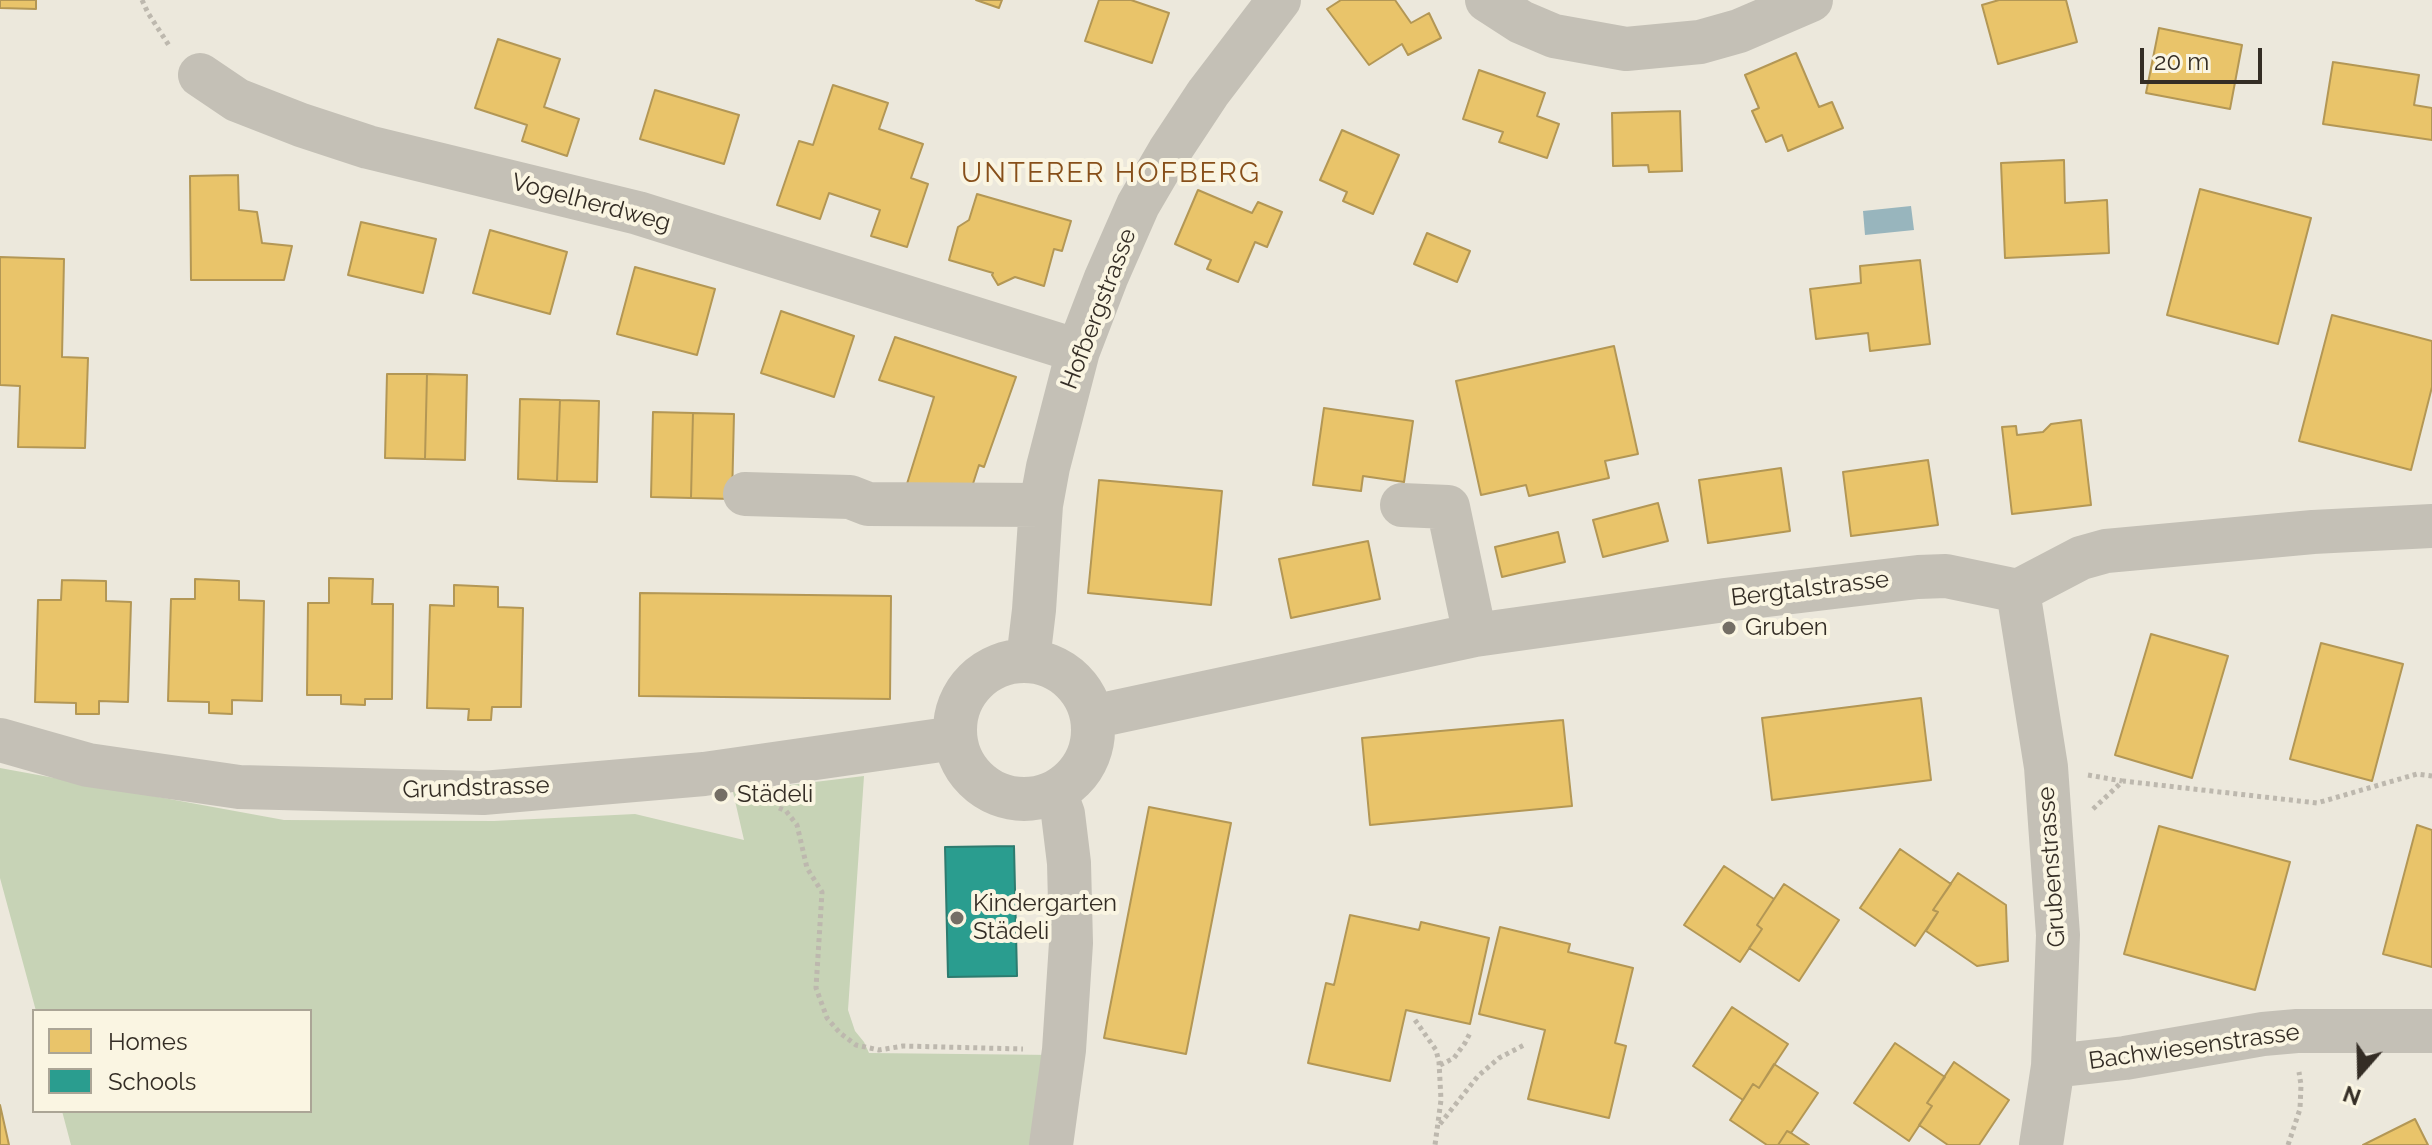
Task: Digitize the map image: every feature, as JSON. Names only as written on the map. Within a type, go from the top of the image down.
[{"type":"street","name":"Hofbergstrasse","points":[[1028,660],[1041,505],[1078,351],[1138,205],[1208,93],[1279,0]]},
{"type":"street","points":[[1487,0],[1521,22],[1554,36],[1626,49],[1700,42],[1739,31],[1811,0]]},
{"type":"street","name":"Vogelherdweg","points":[[200,75],[237,100],[368,147],[638,213],[1078,351]]},
{"type":"street","points":[[745,494],[850,497],[868,504],[1041,505]]},
{"type":"street","points":[[1402,505],[1448,507],[1475,635]]},
{"type":"street","points":[[2018,591],[2081,558],[2106,551],[2313,532],[2432,526]]},
{"type":"street","name":"Bergtalstrasse","points":[[1092,717],[1475,635],[1725,600],[1946,576],[2018,591]]},
{"type":"street","name":"Grubenstrasse","points":[[2018,591],[2046,767],[2058,935],[2053,1066],[2041,1145]]},
{"type":"street","points":[[1028,660],[1050,665],[1070,677],[1085,696],[1092,717],[1093,739],[1087,759],[1075,777],[1055,792],[1034,799],[1012,798],[991,791],[960,760],[955,718],[961,699],[973,682],[989,669],[1008,662],[1028,660]]},
{"type":"street","name":"Grundstrasse","points":[[0,740],[88,765],[239,787],[483,793],[704,774],[955,738]]},
{"type":"street","points":[[1051,1145],[1064,1050],[1071,943],[1069,863],[1063,814],[1055,792]]},
{"type":"street","name":"Bachwiesenstrasse","points":[[2053,1066],[2125,1058],[2263,1034],[2432,1031]]},
{"type":"path","points":[[142,0],[168,45],[200,75]]},
{"type":"path","points":[[2088,813],[2123,781],[2317,803],[2417,774],[2432,776]]},
{"type":"path","points":[[769,806],[786,811],[797,825],[807,868],[822,892],[816,988],[827,1018],[840,1033],[856,1045],[879,1050],[903,1046],[1064,1050]]},
{"type":"path","points":[[1415,1020],[1436,1050],[1440,1065],[1442,1084],[1435,1145]]},
{"type":"path","points":[[1440,1065],[1454,1058],[1470,1033]]},
{"type":"path","points":[[1439,1124],[1478,1076],[1499,1058],[1526,1044]]},
{"type":"path","points":[[2288,1145],[2300,1109],[2300,1077]]},
{"type":"green space","points":[[0,768],[284,820],[494,821],[635,814],[744,840],[733,792],[864,776],[848,1010],[855,1031],[869,1053],[1054,1055],[1042,1145],[71,1145],[63,1113],[312,1113],[312,1009],[35,1009],[0,878]]},
{"type":"water","points":[[1911,206],[1914,230],[1865,235],[1863,211]]},
{"type":"building: Homes","points":[[0,0],[36,0],[36,9],[0,8]]},
{"type":"building: Homes","points":[[976,0],[1002,0],[999,8]]},
{"type":"building: Homes","points":[[1099,0],[1131,0],[1169,13],[1152,63],[1085,41]]},
{"type":"building: Homes","points":[[1341,0],[1395,0],[1411,23],[1429,13],[1441,38],[1408,55],[1402,44],[1369,65],[1327,9]]},
{"type":"building: Homes","points":[[1999,0],[2066,0],[2077,42],[1998,64],[1982,5]]},
{"type":"building: Homes","points":[[2159,28],[2242,45],[2230,109],[2146,93]]},
{"type":"building: Homes","points":[[498,39],[560,59],[544,107],[579,119],[567,156],[522,141],[527,125],[475,108]]},
{"type":"building: Homes","points":[[1796,53],[1819,107],[1832,102],[1843,128],[1788,151],[1782,135],[1766,142],[1752,111],[1759,108],[1745,75]]},
{"type":"building: Homes","points":[[2333,62],[2419,75],[2414,105],[2432,108],[2432,140],[2323,124]]},
{"type":"building: Homes","points":[[1479,70],[1545,93],[1537,116],[1559,124],[1547,158],[1499,142],[1503,132],[1463,119]]},
{"type":"building: Homes","points":[[833,85],[888,103],[879,129],[923,144],[911,178],[928,184],[907,247],[871,236],[880,210],[829,193],[820,219],[777,205],[799,141],[813,145]]},
{"type":"building: Homes","points":[[655,90],[739,115],[724,164],[640,139]]},
{"type":"building: Homes","points":[[1680,111],[1682,171],[1649,172],[1648,165],[1613,166],[1612,113]]},
{"type":"building: Homes","points":[[1342,130],[1399,155],[1373,214],[1343,201],[1347,192],[1320,180]]},
{"type":"building: Homes","points":[[2064,160],[2065,203],[2107,200],[2109,253],[2005,258],[2001,163]]},
{"type":"building: Homes","points":[[238,175],[239,210],[257,212],[262,243],[292,246],[284,280],[191,280],[190,176]]},
{"type":"building: Homes","points":[[2200,189],[2311,218],[2278,344],[2167,315]]},
{"type":"building: Homes","points":[[1198,190],[1252,213],[1258,202],[1282,212],[1267,247],[1255,242],[1238,282],[1207,269],[1211,260],[1175,244]]},
{"type":"building: Homes","points":[[977,194],[1071,221],[1062,251],[1054,249],[1044,286],[1015,277],[998,285],[993,273],[949,260],[958,227],[969,220]]},
{"type":"building: Homes","points":[[361,222],[436,239],[423,293],[348,275]]},
{"type":"building: Homes","points":[[490,230],[567,252],[550,314],[473,293]]},
{"type":"building: Homes","points":[[1427,233],[1470,251],[1457,282],[1414,264]]},
{"type":"building: Homes","points":[[0,257],[64,259],[62,357],[88,358],[85,448],[18,447],[20,386],[0,385]]},
{"type":"building: Homes","points":[[1920,260],[1930,344],[1870,351],[1868,333],[1816,339],[1810,289],[1861,283],[1860,266]]},
{"type":"building: Homes","points":[[635,267],[715,289],[697,355],[617,334]]},
{"type":"building: Homes","points":[[781,311],[854,336],[834,397],[761,373]]},
{"type":"building: Homes","points":[[2332,315],[2432,341],[2432,387],[2411,470],[2299,441]]},
{"type":"building: Homes","points":[[895,337],[1016,377],[984,467],[979,465],[971,490],[906,487],[934,397],[879,380]]},
{"type":"building: Homes","points":[[1614,346],[1638,454],[1605,461],[1609,478],[1529,496],[1526,485],[1481,495],[1456,381]]},
{"type":"building: Homes","points":[[387,374],[427,374],[425,459],[385,458]]},
{"type":"building: Homes","points":[[427,374],[467,375],[465,460],[425,459]]},
{"type":"building: Homes","points":[[520,399],[560,400],[557,481],[518,479]]},
{"type":"building: Homes","points":[[560,400],[599,401],[597,482],[557,481]]},
{"type":"building: Homes","points":[[1324,408],[1413,421],[1404,482],[1363,476],[1361,491],[1313,485]]},
{"type":"building: Homes","points":[[653,412],[693,413],[691,498],[651,497]]},
{"type":"building: Homes","points":[[693,413],[734,414],[732,499],[691,498]]},
{"type":"building: Homes","points":[[2081,420],[2091,505],[2012,514],[2002,427],[2016,426],[2017,435],[2043,432],[2051,424]]},
{"type":"building: Homes","points":[[1928,460],[1938,525],[1851,536],[1843,472]]},
{"type":"building: Homes","points":[[1781,468],[1790,531],[1708,543],[1699,480]]},
{"type":"building: Homes","points":[[1099,480],[1222,491],[1211,605],[1088,593]]},
{"type":"building: Homes","points":[[1658,503],[1668,541],[1603,557],[1593,520]]},
{"type":"building: Homes","points":[[1558,532],[1565,562],[1502,577],[1495,547]]},
{"type":"building: Homes","points":[[1368,541],[1380,599],[1291,618],[1279,559]]},
{"type":"building: Homes","points":[[329,578],[373,579],[372,604],[393,604],[392,699],[365,699],[365,705],[341,704],[341,695],[307,695],[308,603],[329,603]]},
{"type":"building: Homes","points":[[195,579],[239,581],[239,600],[264,601],[262,701],[232,700],[232,714],[209,713],[209,702],[168,701],[171,599],[195,599]]},
{"type":"building: Homes","points":[[62,580],[106,581],[106,601],[131,602],[128,702],[99,701],[99,714],[76,714],[76,703],[35,702],[38,600],[61,600]]},
{"type":"building: Homes","points":[[454,585],[498,587],[498,607],[523,608],[521,707],[492,707],[491,720],[468,720],[469,709],[427,708],[430,605],[454,606]]},
{"type":"building: Homes","points":[[640,593],[891,596],[890,699],[639,696]]},
{"type":"building: Homes","points":[[2151,634],[2228,656],[2192,778],[2115,755]]},
{"type":"building: Homes","points":[[2321,643],[2403,664],[2372,781],[2290,759]]},
{"type":"building: Homes","points":[[1921,698],[1931,780],[1772,800],[1762,718]]},
{"type":"building: Homes","points":[[1563,720],[1572,806],[1370,825],[1362,738]]},
{"type":"building: Homes","points":[[1149,807],[1231,823],[1186,1054],[1104,1038]]},
{"type":"building: Homes","points":[[2417,825],[2432,830],[2432,967],[2383,954]]},
{"type":"building: Homes","points":[[2159,826],[2290,862],[2255,990],[2124,954]]},
{"type":"building: Homes","points":[[1900,849],[1951,884],[1933,910],[1938,912],[1915,946],[1860,908]]},
{"type":"building: Homes","points":[[1724,866],[1774,899],[1757,925],[1762,929],[1740,962],[1684,925]]},
{"type":"building: Homes","points":[[1958,873],[2006,905],[2008,961],[1977,966],[1926,931],[1938,912],[1933,910]]},
{"type":"building: Homes","points":[[1784,884],[1839,920],[1799,981],[1749,948],[1762,929],[1757,925]]},
{"type":"building: Homes","points":[[1350,915],[1419,930],[1421,922],[1489,938],[1470,1024],[1406,1010],[1390,1081],[1308,1063],[1326,983],[1334,985]]},
{"type":"building: Homes","points":[[1500,927],[1570,944],[1568,952],[1633,968],[1615,1043],[1626,1046],[1609,1118],[1528,1099],[1545,1030],[1479,1014]]},
{"type":"building: Homes","points":[[1732,1007],[1788,1044],[1759,1088],[1753,1084],[1743,1100],[1693,1066]]},
{"type":"building: Homes","points":[[1895,1043],[1945,1077],[1927,1103],[1932,1106],[1909,1141],[1854,1103]]},
{"type":"building: Homes","points":[[1954,1062],[2009,1100],[1979,1145],[1948,1145],[1919,1125],[1932,1106],[1927,1103]]},
{"type":"building: Homes","points":[[1774,1064],[1818,1093],[1791,1133],[1787,1131],[1778,1145],[1767,1145],[1730,1120],[1753,1084],[1759,1088]]},
{"type":"building: Homes","points":[[0,1105],[9,1145],[0,1145]]},
{"type":"building: Homes","points":[[2415,1119],[2428,1145],[2363,1145]]},
{"type":"building: Homes","points":[[1787,1131],[1791,1133],[1809,1145],[1778,1145]]},
{"type":"building: Schools","points":[[1014,846],[1017,976],[948,977],[945,847]]},
{"type":"place","name":"Gruben","points":[[1729,628]]},
{"type":"place","name":"Städeli","points":[[721,795]]},
{"type":"place","name":"Kindergarten Städeli","points":[[957,918]]},
{"type":"district","name":"UNTERER HOFBERG","points":[[1111,174]]}]
